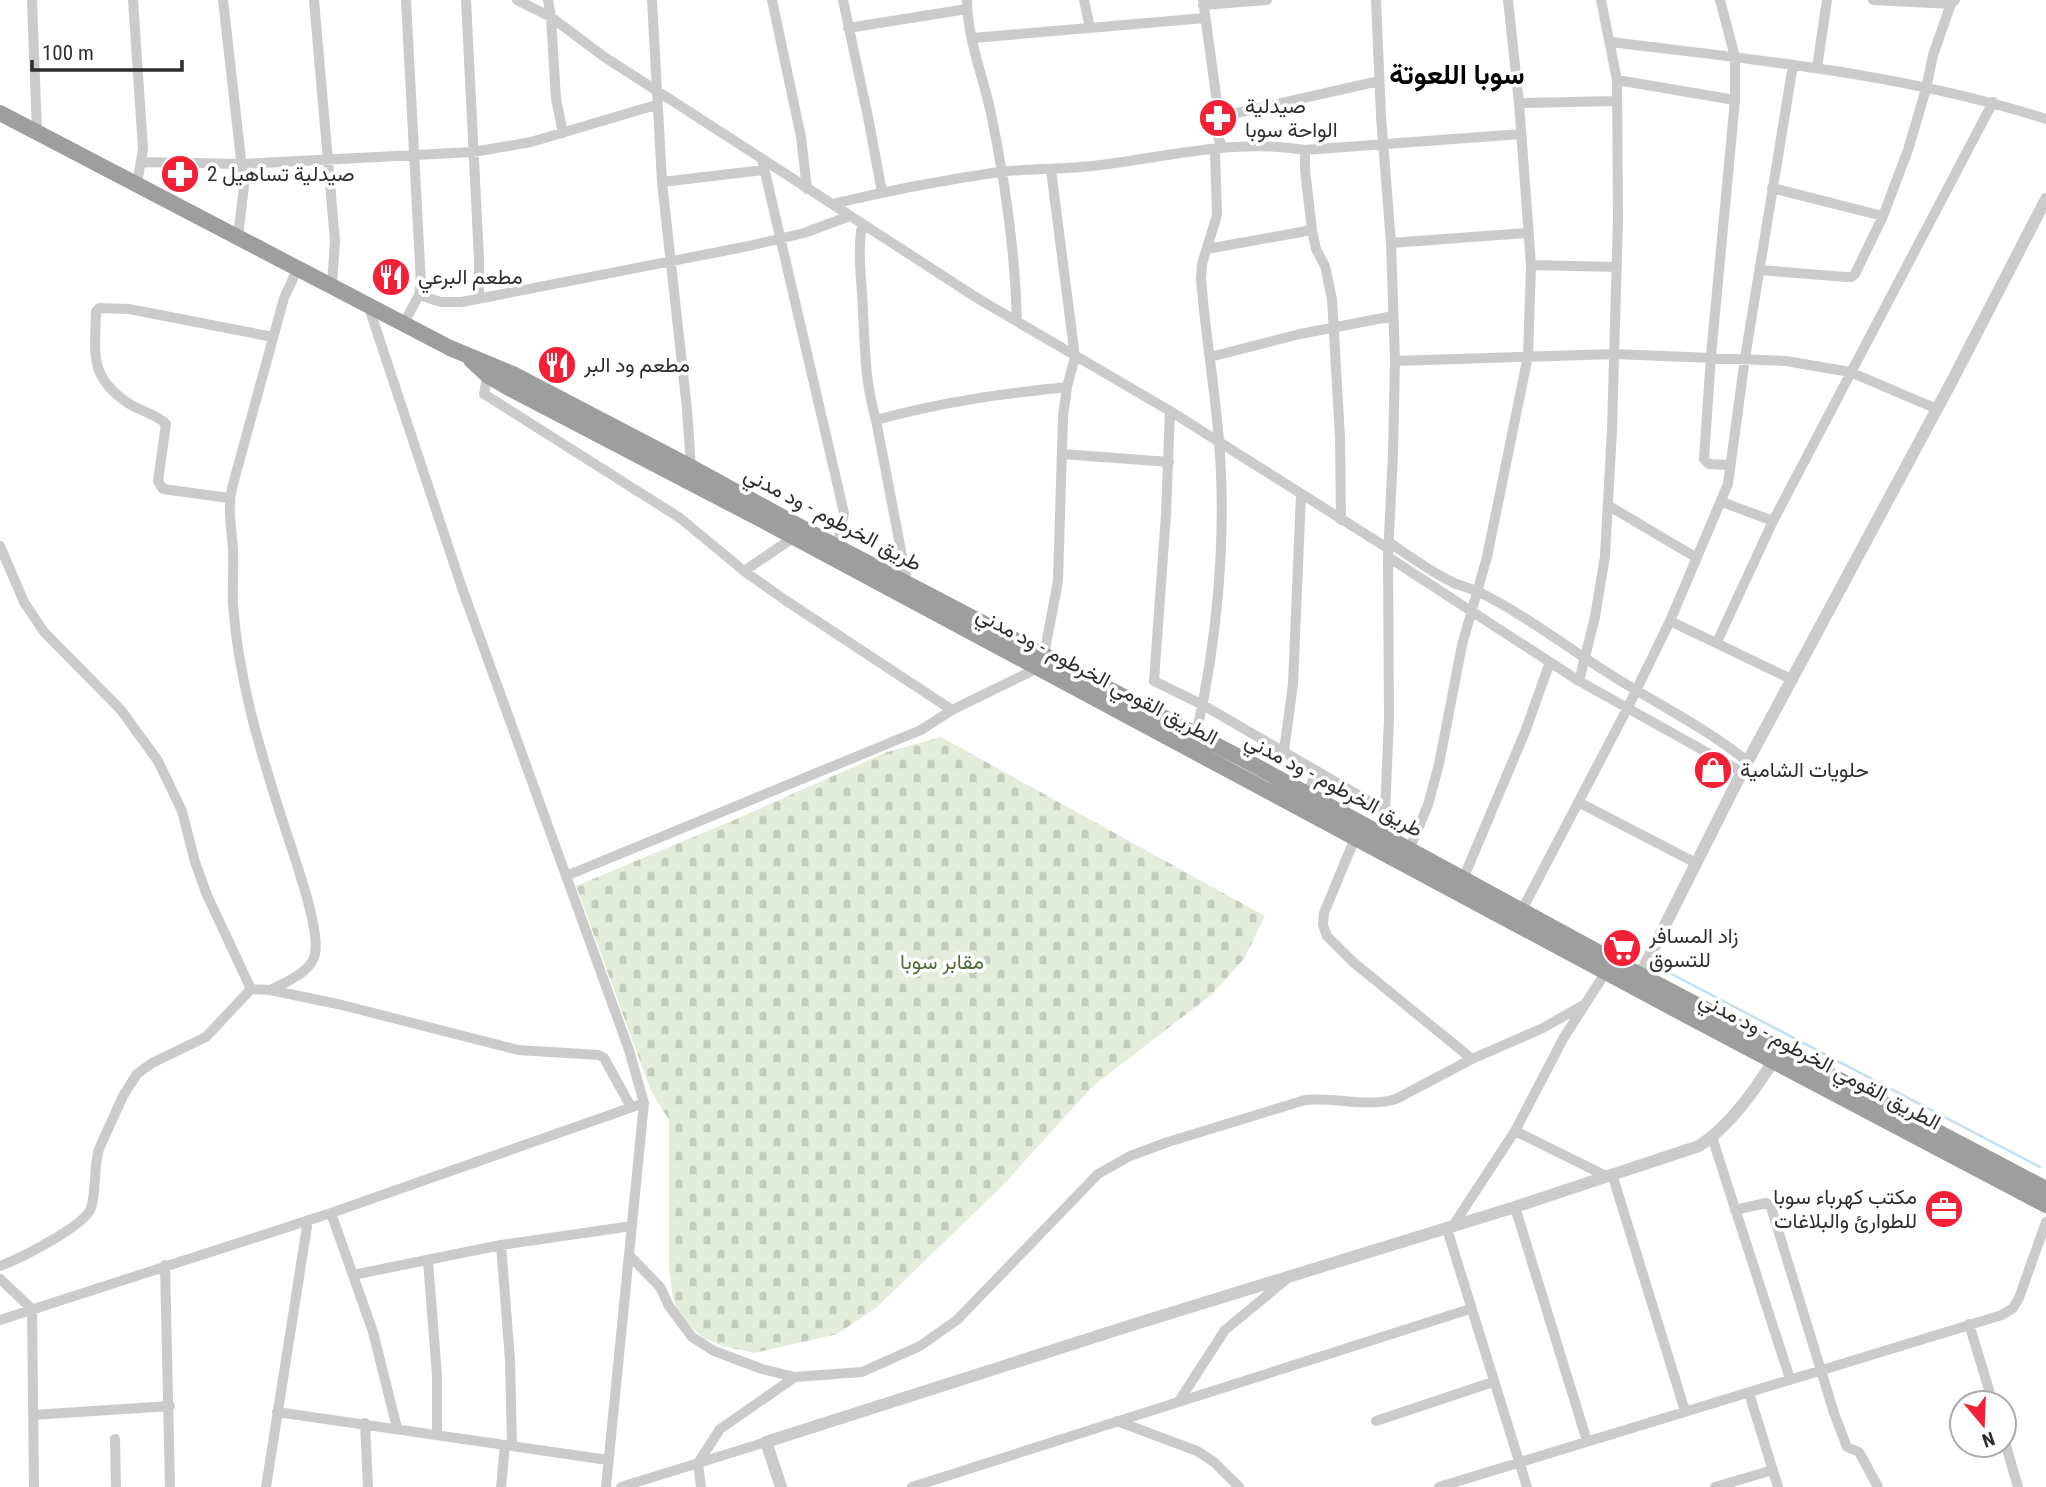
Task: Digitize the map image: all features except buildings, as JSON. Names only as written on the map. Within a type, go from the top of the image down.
[{"type":"highway","points":[[0,113],[404,323]]},
{"type":"highway","name":"الطريق القومي الخرطوم - ود مدني","points":[[404,323],[793,538],[1040,662],[1355,838],[2046,1189]]},
{"type":"highway","name":"طريق الخرطوم - ود مدني","points":[[490,370],[691,467],[907,582],[1040,662],[1196,735],[1307,794],[1522,910],[1609,966]]},
{"type":"highway","name":"الطريق القومي الخرطوم - ود مدني","points":[[1637,981],[1774,1060],[2046,1205]]},
{"type":"street","points":[[32,0],[37,132]]},
{"type":"street","points":[[133,0],[142,110],[141,162],[137,184]]},
{"type":"street","points":[[223,0],[244,186],[238,237]]},
{"type":"street","points":[[314,0],[335,241],[332,286]]},
{"type":"street","points":[[404,323],[419,295],[419,212],[413,156],[406,0]]},
{"type":"street","points":[[466,0],[479,298]]},
{"type":"street","points":[[517,0],[551,17],[603,56],[763,165],[832,204],[1075,357],[1170,411],[1389,550],[1471,610],[1579,681],[1627,709],[1745,767]]},
{"type":"street","points":[[548,0],[554,78],[563,133]]},
{"type":"street","points":[[652,0],[662,182],[691,467]]},
{"type":"street","points":[[772,0],[801,137],[807,189]]},
{"type":"street","points":[[843,0],[869,117],[882,192]]},
{"type":"street","points":[[1084,0],[1090,28]]},
{"type":"street","points":[[1222,147],[1216,132],[1219,117],[1203,2],[1267,0]]},
{"type":"street","points":[[1376,0],[1391,243],[1395,361],[1389,550],[1389,719],[1384,836]]},
{"type":"street","points":[[1409,850],[1428,805],[1439,764],[1462,645],[1494,523],[1528,356],[1531,265],[1508,0]]},
{"type":"street","points":[[1579,681],[1595,617],[1605,556],[1619,218],[1617,80],[1601,0]]},
{"type":"street","points":[[1720,0],[1735,57],[1735,100],[1704,459],[1709,464],[1730,465]]},
{"type":"street","points":[[1817,68],[1827,0]]},
{"type":"street","points":[[1760,270],[1851,277],[1883,216],[1908,150],[1933,55],[1953,2],[1873,0]]},
{"type":"street","points":[[848,28],[967,5],[1002,172],[1011,229],[1017,321]]},
{"type":"street","points":[[973,38],[1205,18]]},
{"type":"street","points":[[1611,43],[1817,68],[1993,102],[2046,119]]},
{"type":"street","points":[[1522,910],[1670,621],[1728,484],[1745,358],[1793,65]]},
{"type":"street","points":[[1617,80],[1735,100]]},
{"type":"street","points":[[1219,117],[1379,81]]},
{"type":"street","points":[[1519,103],[1617,101]]},
{"type":"street","points":[[1717,642],[1773,521],[1993,102]]},
{"type":"street","points":[[141,162],[242,164],[472,152],[531,142],[656,105]]},
{"type":"street","points":[[832,204],[882,192],[1002,172],[1051,170],[1222,147],[1283,146],[1305,150],[1521,135]]},
{"type":"street","points":[[1196,735],[1203,705],[1220,557],[1222,478],[1202,264],[1217,215],[1214,151],[1222,147]]},
{"type":"street","points":[[1305,150],[1312,230],[1316,249],[1325,266],[1335,327],[1341,520]]},
{"type":"street","points":[[662,182],[763,165]]},
{"type":"street","points":[[763,165],[844,513],[837,547]]},
{"type":"street","points":[[566,876],[921,730],[951,710],[1040,662],[1058,581],[1067,387],[1075,357],[1051,170]]},
{"type":"street","points":[[1772,188],[1883,216]]},
{"type":"street","points":[[1637,981],[1745,767],[2046,199]]},
{"type":"street","points":[[419,295],[450,303],[670,263],[782,239],[850,216]]},
{"type":"street","points":[[862,225],[859,248],[864,366],[907,582]]},
{"type":"street","points":[[1207,249],[1312,230]]},
{"type":"street","points":[[1391,243],[1527,233]]},
{"type":"street","points":[[1531,265],[1617,267]]},
{"type":"street","points":[[270,990],[310,965],[315,957],[316,944],[305,892],[251,721],[233,604],[229,498],[284,298],[298,268]]},
{"type":"street","points":[[368,305],[462,588],[629,1050],[644,1103],[606,1487]]},
{"type":"street","points":[[229,498],[163,489],[159,486],[166,424],[127,402],[101,377],[95,361],[96,313],[99,308],[104,307],[129,309],[273,337]]},
{"type":"street","points":[[1210,357],[1300,334],[1393,316]]},
{"type":"street","points":[[1395,361],[1614,354],[1786,361],[1850,372],[1937,409]]},
{"type":"street","points":[[490,370],[484,394],[680,518],[744,571],[951,710]]},
{"type":"street","points":[[876,419],[930,405],[989,395],[1067,387]]},
{"type":"street","points":[[1170,411],[1154,681],[1203,705],[1384,810]]},
{"type":"street","points":[[1062,454],[1169,462]]},
{"type":"street","points":[[1284,751],[1293,684],[1301,495]]},
{"type":"street","points":[[1722,502],[1773,521]]},
{"type":"street","points":[[1609,506],[1697,558]]},
{"type":"street","points":[[744,571],[793,538]]},
{"type":"street","points":[[0,546],[24,602],[44,632],[121,710],[158,761],[182,811],[207,895],[251,989]]},
{"type":"street","points":[[1389,550],[1477,591],[1561,640],[1585,659],[1729,746],[1745,767]]},
{"type":"street","points":[[1670,621],[1793,680]]},
{"type":"street","points":[[1463,879],[1525,732],[1550,662]]},
{"type":"street","points":[[1307,794],[1316,771]]},
{"type":"street","points":[[1578,802],[1696,863]]},
{"type":"street","points":[[1355,838],[1324,913],[1323,925],[1328,936],[1370,978],[1472,1059]]},
{"type":"street","points":[[1527,1487],[1470,1309],[1449,1228],[1515,1131],[1585,1003],[1609,966]]},
{"type":"street","points":[[0,1266],[32,1251],[83,1219],[91,1206],[99,1149],[132,1080],[152,1063],[206,1037],[251,989],[270,990],[342,1004],[518,1050],[599,1055],[604,1058],[631,1107]]},
{"type":"street","points":[[629,1255],[660,1287],[669,1306],[692,1337],[714,1351],[762,1369],[795,1377],[862,1373],[920,1346],[957,1320],[1098,1174],[1130,1156],[1305,1100],[1384,1103],[1408,1094],[1472,1059],[1544,1028],[1585,1003]]},
{"type":"street","points":[[621,1487],[1690,1150],[1712,1138],[1750,1095],[1774,1060]]},
{"type":"street","points":[[0,1320],[331,1213],[644,1103]]},
{"type":"street","points":[[1515,1131],[1609,1175],[1685,1411]]},
{"type":"street","points":[[1712,1138],[1790,1380]]},
{"type":"street","points":[[1735,1210],[1766,1203],[1771,1207],[1834,1413],[1847,1447],[1859,1452],[1878,1487]]},
{"type":"street","points":[[1515,1207],[1587,1441]]},
{"type":"street","points":[[331,1213],[373,1332],[397,1428]]},
{"type":"street","points":[[266,1487],[307,1220]]},
{"type":"street","points":[[1439,1487],[2002,1315],[2012,1308],[2019,1298],[2046,1222]]},
{"type":"street","points":[[353,1275],[501,1245],[632,1226]]},
{"type":"street","points":[[500,1487],[508,1445],[510,1360],[501,1245]]},
{"type":"street","points":[[428,1261],[437,1376],[438,1435]]},
{"type":"street","points":[[165,1265],[170,1487]]},
{"type":"street","points":[[1178,1401],[1225,1330],[1289,1278]]},
{"type":"street","points":[[0,1279],[32,1309],[34,1487]]},
{"type":"street","points":[[912,1487],[1470,1309]]},
{"type":"street","points":[[1969,1324],[1989,1389]]},
{"type":"street","points":[[701,1487],[698,1463],[720,1429],[795,1377]]},
{"type":"street","points":[[1376,1421],[1493,1382]]},
{"type":"street","points":[[1749,1393],[1778,1487]]},
{"type":"street","points":[[33,1415],[170,1406]]},
{"type":"street","points":[[277,1412],[608,1460]]},
{"type":"street","points":[[1117,1421],[1197,1451],[1214,1462],[1239,1487]]},
{"type":"street","points":[[365,1423],[368,1487]]},
{"type":"street","points":[[115,1438],[116,1487]]},
{"type":"street","points":[[766,1442],[781,1487]]},
{"type":"street","points":[[2010,1459],[2018,1487]]},
{"type":"street","points":[[1715,1487],[1773,1470]]},
{"type":"green space","name":"مقابر سوبا","points":[[941,737],[1265,916],[1244,959],[1211,995],[1093,1086],[1002,1186],[876,1308],[837,1334],[754,1353],[723,1346],[702,1337],[680,1316],[673,1299],[669,1268],[669,1120],[651,1091],[576,886],[887,752]]},
{"type":"waterway","points":[[1664,970],[2040,1167]]},
{"type":"place","name":"صيدلية الواحة سوبا","points":[[1218,118]]},
{"type":"place","name":"صيدلية تساهيل 2","points":[[180,174]]},
{"type":"place","name":"مطعم البرعي","points":[[391,277]]},
{"type":"place","name":"مطعم ود البر","points":[[557,365]]},
{"type":"place","name":"حلويات الشامية","points":[[1713,770]]},
{"type":"place","name":"زاد المسافر للتسوق","points":[[1622,948]]},
{"type":"place","name":"مكتب كهرباء سوبا للطوارئ والبلاغات","points":[[1944,1209]]},
{"type":"district","name":"سوبا اللعوتة","points":[[1457,74]]}]
